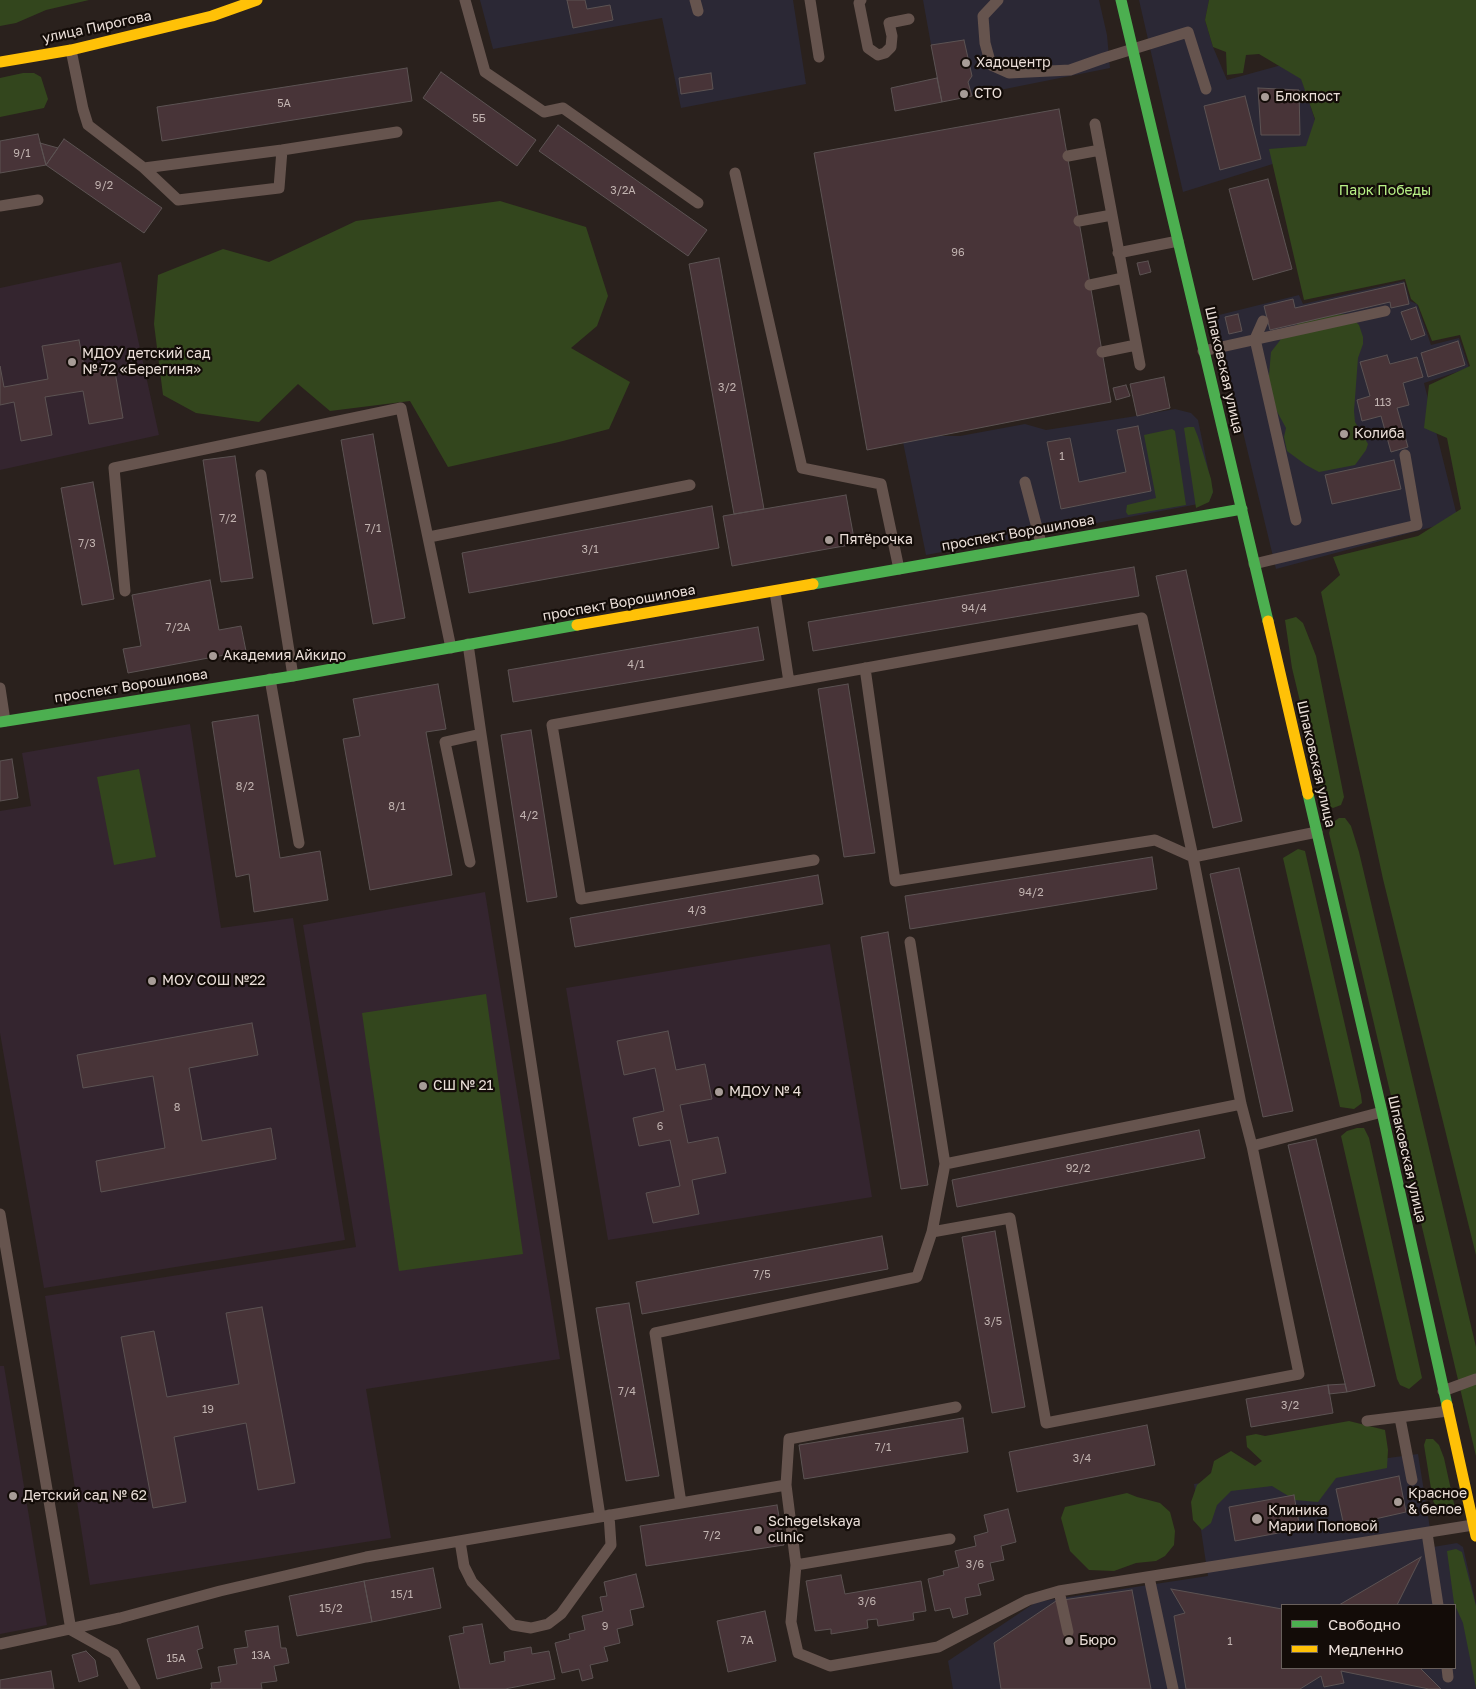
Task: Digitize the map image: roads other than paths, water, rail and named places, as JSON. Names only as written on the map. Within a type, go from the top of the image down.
[{"type":"main road","name":"улица Пирогова","points":[[0,62],[71,50],[212,16],[257,0]]},
{"type":"main road","name":"Шпаковская улица","points":[[1121,0],[1382,1112],[1475,1530]]},
{"type":"main road","name":"проспект Ворошилова","points":[[3,722],[293,676],[1242,509]]},
{"type":"lane","points":[[466,0],[485,72],[544,112],[563,108],[698,203]]},
{"type":"lane","points":[[810,0],[819,57]]},
{"type":"lane","points":[[861,0],[859,3],[868,48],[878,55],[885,53],[891,47],[892,36],[889,23],[909,19]]},
{"type":"lane","points":[[998,0],[983,16],[985,43],[992,65],[1009,73],[1070,70],[1188,32],[1206,89]]},
{"type":"lane","points":[[71,50],[88,125],[144,168],[178,200],[279,188],[282,150]]},
{"type":"lane","points":[[1095,124],[1140,365]]},
{"type":"lane","points":[[144,168],[282,150],[397,132]]},
{"type":"lane","points":[[1068,156],[1100,150]]},
{"type":"lane","points":[[735,173],[802,468],[881,484],[899,569]]},
{"type":"lane","points":[[0,206],[38,200]]},
{"type":"lane","points":[[1079,221],[1112,215]]},
{"type":"lane","points":[[1118,253],[1178,241]]},
{"type":"lane","points":[[1090,284],[1123,278]]},
{"type":"lane","points":[[1203,351],[1385,311]]},
{"type":"lane","points":[[1263,321],[1255,339],[1296,520]]},
{"type":"lane","points":[[1102,352],[1136,346]]},
{"type":"lane","points":[[125,591],[114,468],[401,408],[451,648]]},
{"type":"lane","points":[[1254,564],[1417,525],[1404,455]]},
{"type":"lane","points":[[261,475],[293,676]]},
{"type":"lane","points":[[1025,482],[1041,544]]},
{"type":"lane","points":[[429,537],[690,485]]},
{"type":"lane","points":[[775,592],[789,682]]},
{"type":"lane","points":[[814,860],[581,899],[552,725],[1142,618],[1193,857],[1241,1104],[1252,1146],[1299,1374],[1046,1423],[1010,1218],[932,1232]]},
{"type":"lane","points":[[460,1541],[464,1566],[472,1582],[513,1625],[531,1628],[548,1624],[561,1614],[611,1546],[468,644]]},
{"type":"lane","points":[[865,668],[895,881],[1155,840],[1193,857],[1317,832]]},
{"type":"lane","points":[[270,679],[299,843]]},
{"type":"lane","points":[[0,688],[3,722]]},
{"type":"lane","points":[[470,862],[446,742],[481,734]]},
{"type":"lane","points":[[681,1503],[656,1333],[917,1277],[932,1232],[945,1164],[910,942]]},
{"type":"lane","points":[[945,1164],[1241,1104]]},
{"type":"lane","points":[[1252,1146],[1382,1112]]},
{"type":"lane","points":[[0,1214],[71,1630]]},
{"type":"lane","points":[[1444,1390],[1476,1379]]},
{"type":"lane","points":[[956,1408],[789,1439],[786,1485],[796,1565],[791,1622],[798,1653],[830,1666],[938,1647],[1028,1600],[1059,1591],[1427,1533],[1475,1530]]},
{"type":"lane","points":[[1366,1421],[1448,1411]]},
{"type":"lane","points":[[1400,1418],[1412,1480]]},
{"type":"lane","points":[[0,1644],[71,1630],[220,1591],[366,1557],[786,1485]]},
{"type":"lane","points":[[1427,1533],[1438,1604]]},
{"type":"lane","points":[[796,1565],[950,1539]]},
{"type":"lane","points":[[1148,1577],[1173,1689]]},
{"type":"lane","points":[[1059,1591],[1068,1632]]},
{"type":"lane","points":[[71,1630],[114,1654],[135,1689]]},
{"type":"place","name":"Хадоцентр","points":[[966,63]]},
{"type":"place","name":"СТО","points":[[964,94]]},
{"type":"place","name":"Блокпост","points":[[1265,97]]},
{"type":"place","name":"МДОУ детский сад № 72 «Берегиня»","points":[[72,362]]},
{"type":"place","name":"Колиба","points":[[1344,434]]},
{"type":"place","name":"Пятёрочка","points":[[829,540]]},
{"type":"place","name":"Академия Айкидо","points":[[213,656]]},
{"type":"place","name":"МОУ СОШ №22","points":[[152,981]]},
{"type":"place","name":"СШ № 21","points":[[423,1086]]},
{"type":"place","name":"МДОУ № 4","points":[[719,1092]]},
{"type":"place","name":"Детский сад № 62","points":[[13,1496]]},
{"type":"place","name":"Красное & белое","points":[[1398,1502]]},
{"type":"place","name":"Клиника Марии Поповой","points":[[1257,1519]]},
{"type":"place","name":"Schegelskaya clinic","points":[[758,1530]]},
{"type":"place","name":"Бюро","points":[[1069,1641]]},
{"type":"park label","name":"Парк Победы","points":[[1385,191]]}]
